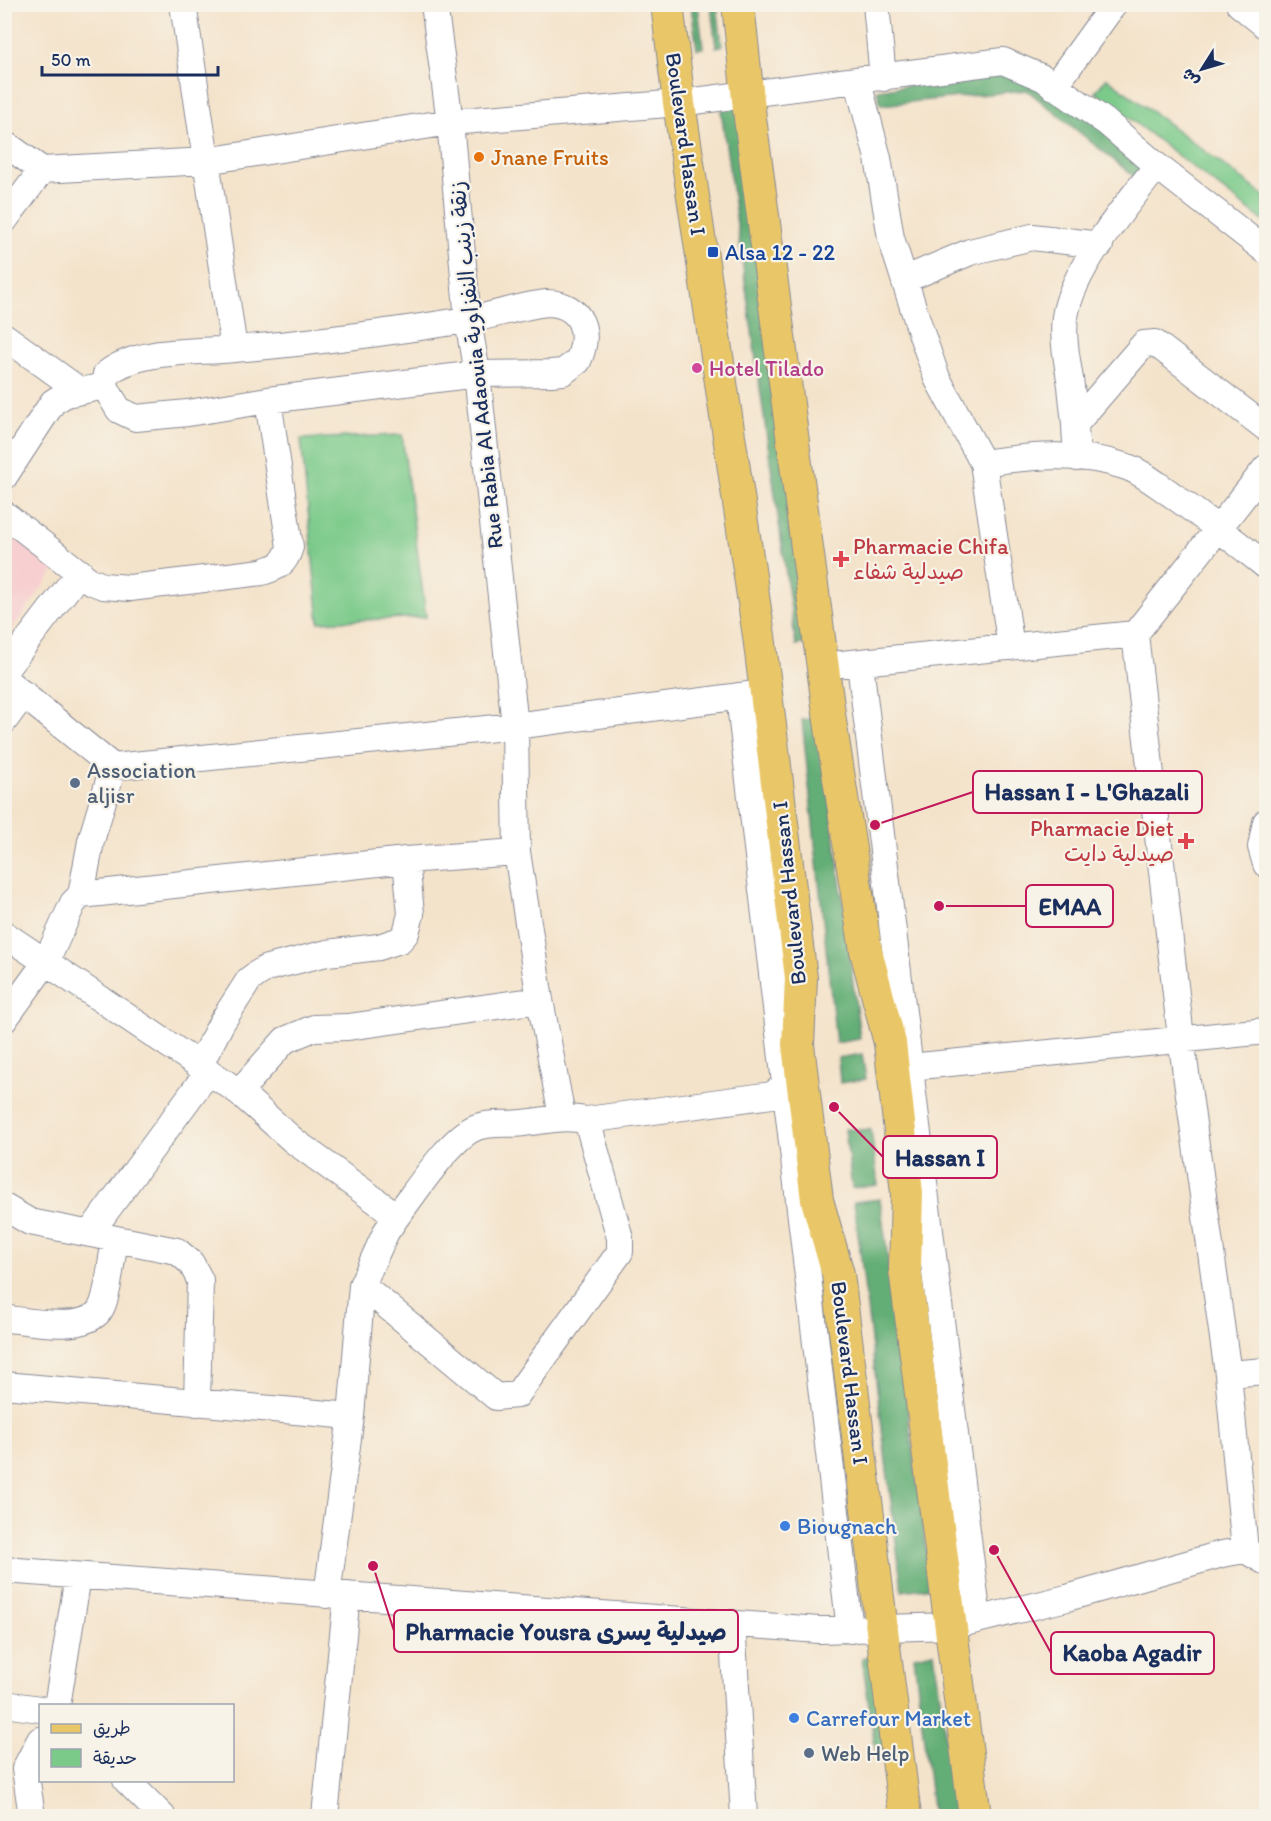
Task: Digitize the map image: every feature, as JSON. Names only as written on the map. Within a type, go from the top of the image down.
[{"type":"main road","name":"Boulevard Hassan I","points":[[667,4],[752,695],[801,978],[793,1080],[807,1193],[838,1274],[905,1816]]},
{"type":"main road","points":[[738,4],[747,94],[820,625],[822,666],[866,951],[890,1043],[907,1192],[905,1269],[965,1623],[975,1816]]},
{"type":"street","points":[[183,4],[234,349]]},
{"type":"street","name":"Rue Rabia Al Adaouia زنقة زينب النفزاوية","points":[[434,4],[450,122],[468,320],[477,374],[515,726],[517,852],[540,1000],[562,1116]]},
{"type":"street","points":[[876,4],[870,80],[878,159],[891,238],[937,378],[983,463],[1011,647]]},
{"type":"street","points":[[1054,87],[1114,4]]},
{"type":"street","points":[[1239,4],[1266,26]]},
{"type":"street","points":[[4,143],[42,170],[206,161],[450,122],[679,103],[1003,61],[1035,74],[1106,122],[1157,166],[1266,251]]},
{"type":"street","points":[[1077,458],[1076,423],[1065,344],[1065,318],[1071,296],[1100,245],[1157,166]]},
{"type":"street","points":[[4,221],[42,170]]},
{"type":"street","points":[[906,279],[970,252],[1032,237],[1100,245]]},
{"type":"street","points":[[557,304],[576,314],[585,331],[585,343],[578,361],[562,372],[477,374],[136,418],[119,410],[105,386],[106,374],[119,363],[182,351],[234,349],[468,320],[530,305],[557,304]]},
{"type":"street","points":[[4,336],[79,390]]},
{"type":"street","points":[[1076,423],[1144,344],[1155,343],[1266,428]]},
{"type":"street","points":[[4,477],[51,405],[66,394],[105,386]]},
{"type":"street","points":[[4,514],[90,581],[116,589],[262,572],[279,566],[287,559],[290,547],[268,400]]},
{"type":"street","points":[[983,463],[1022,457],[1077,458],[1100,459],[1127,466],[1219,528],[1266,566]]},
{"type":"street","points":[[822,666],[860,664],[1135,633],[1266,468]]},
{"type":"street","points":[[4,671],[80,572]]},
{"type":"street","points":[[4,1570],[687,1622],[850,1630],[965,1623],[1256,1556],[1180,1038],[1135,633]]},
{"type":"street","points":[[860,664],[910,1067],[965,1623]]},
{"type":"street","points":[[4,721],[14,686],[113,767],[515,726],[752,695]]},
{"type":"street","points":[[4,1020],[46,962],[73,903],[81,894],[91,841],[113,767]]},
{"type":"street","points":[[1266,822],[1262,847],[1266,864]]},
{"type":"street","points":[[81,894],[406,860],[517,852]]},
{"type":"street","points":[[90,1233],[203,1069],[222,1022],[249,980],[267,968],[327,953],[379,947],[400,940],[406,933],[411,914],[406,860]]},
{"type":"street","points":[[4,934],[239,1092],[294,1141],[397,1216]]},
{"type":"street","points":[[239,1092],[285,1040],[314,1028],[348,1027],[540,1000]]},
{"type":"street","points":[[910,1067],[1266,1031]]},
{"type":"street","points":[[325,1816],[337,1595],[362,1285],[386,1232],[451,1145],[465,1132],[478,1126],[521,1124],[562,1116],[587,1120],[772,1095],[793,1080]]},
{"type":"street","points":[[362,1285],[496,1397],[517,1395],[620,1252],[621,1238],[587,1120]]},
{"type":"street","points":[[807,1193],[850,1630]]},
{"type":"street","points":[[7,1213],[30,1222],[115,1240],[155,1245],[177,1251],[191,1263],[200,1280],[197,1403]]},
{"type":"street","points":[[9,1319],[58,1324],[79,1321],[96,1314],[103,1304],[115,1240]]},
{"type":"street","points":[[1228,1374],[1266,1371]]},
{"type":"street","points":[[4,1385],[351,1416]]},
{"type":"street","points":[[57,1704],[78,1576]]},
{"type":"street","points":[[732,1623],[744,1816]]},
{"type":"street","points":[[4,1704],[39,1709]]},
{"type":"street","points":[[32,1816],[25,1769],[39,1742]]},
{"type":"street","points":[[128,1782],[162,1816]]},
{"type":"shaded area","points":[[5,523],[59,564],[5,639]]},
{"type":"green space","points":[[691,5],[698,5],[703,48],[697,49]]},
{"type":"green space","points":[[711,5],[717,5],[722,46],[716,47]]},
{"type":"green space","points":[[1033,68],[1153,164],[1136,178],[1027,90],[881,105],[877,90]]},
{"type":"green space","points":[[1107,78],[1266,197],[1266,223],[1095,92]]},
{"type":"green space","points":[[745,105],[816,641],[796,645],[721,110]]},
{"type":"green space","points":[[402,435],[426,617],[319,622],[301,439]]},
{"type":"green space","points":[[820,718],[860,1039],[836,1043],[802,720]]},
{"type":"green space","points":[[862,1054],[866,1079],[840,1083],[838,1058]]},
{"type":"green space","points":[[845,1129],[871,1130],[878,1185],[852,1188]]},
{"type":"green space","points":[[880,1199],[931,1587],[902,1591],[854,1202]]},
{"type":"green space","points":[[934,1652],[956,1816],[933,1816],[914,1656]]},
{"type":"green space","points":[[874,1654],[890,1746],[876,1753],[862,1658]]},
{"type":"green space","points":[[1266,1809],[1266,1816],[1203,1816]]},
{"type":"place","name":"Jnane Fruits","points":[[479,157]]},
{"type":"place","name":"Alsa 12 - 22","points":[[713,252]]},
{"type":"place","name":"Hotel Tilado","points":[[697,368]]},
{"type":"place","name":"Pharmacie Chifa صيدلية شفاء","points":[[841,559]]},
{"type":"place","name":"Association aljisr","points":[[75,783]]},
{"type":"place","name":"Hassan I - L'Ghazali","points":[[875,825]]},
{"type":"place","name":"Pharmacie Diet صيدلية دايت","points":[[1186,841]]},
{"type":"place","name":"EMAA","points":[[939,906]]},
{"type":"place","name":"Hassan I","points":[[834,1107]]},
{"type":"place","name":"Biougnach","points":[[785,1526]]},
{"type":"place","name":"Kaoba Agadir","points":[[994,1550]]},
{"type":"place","name":"Pharmacie Yousra صيدلية يسرى","points":[[373,1566]]},
{"type":"place","name":"Carrefour Market","points":[[794,1718]]},
{"type":"place","name":"Web Help","points":[[809,1753]]}]
